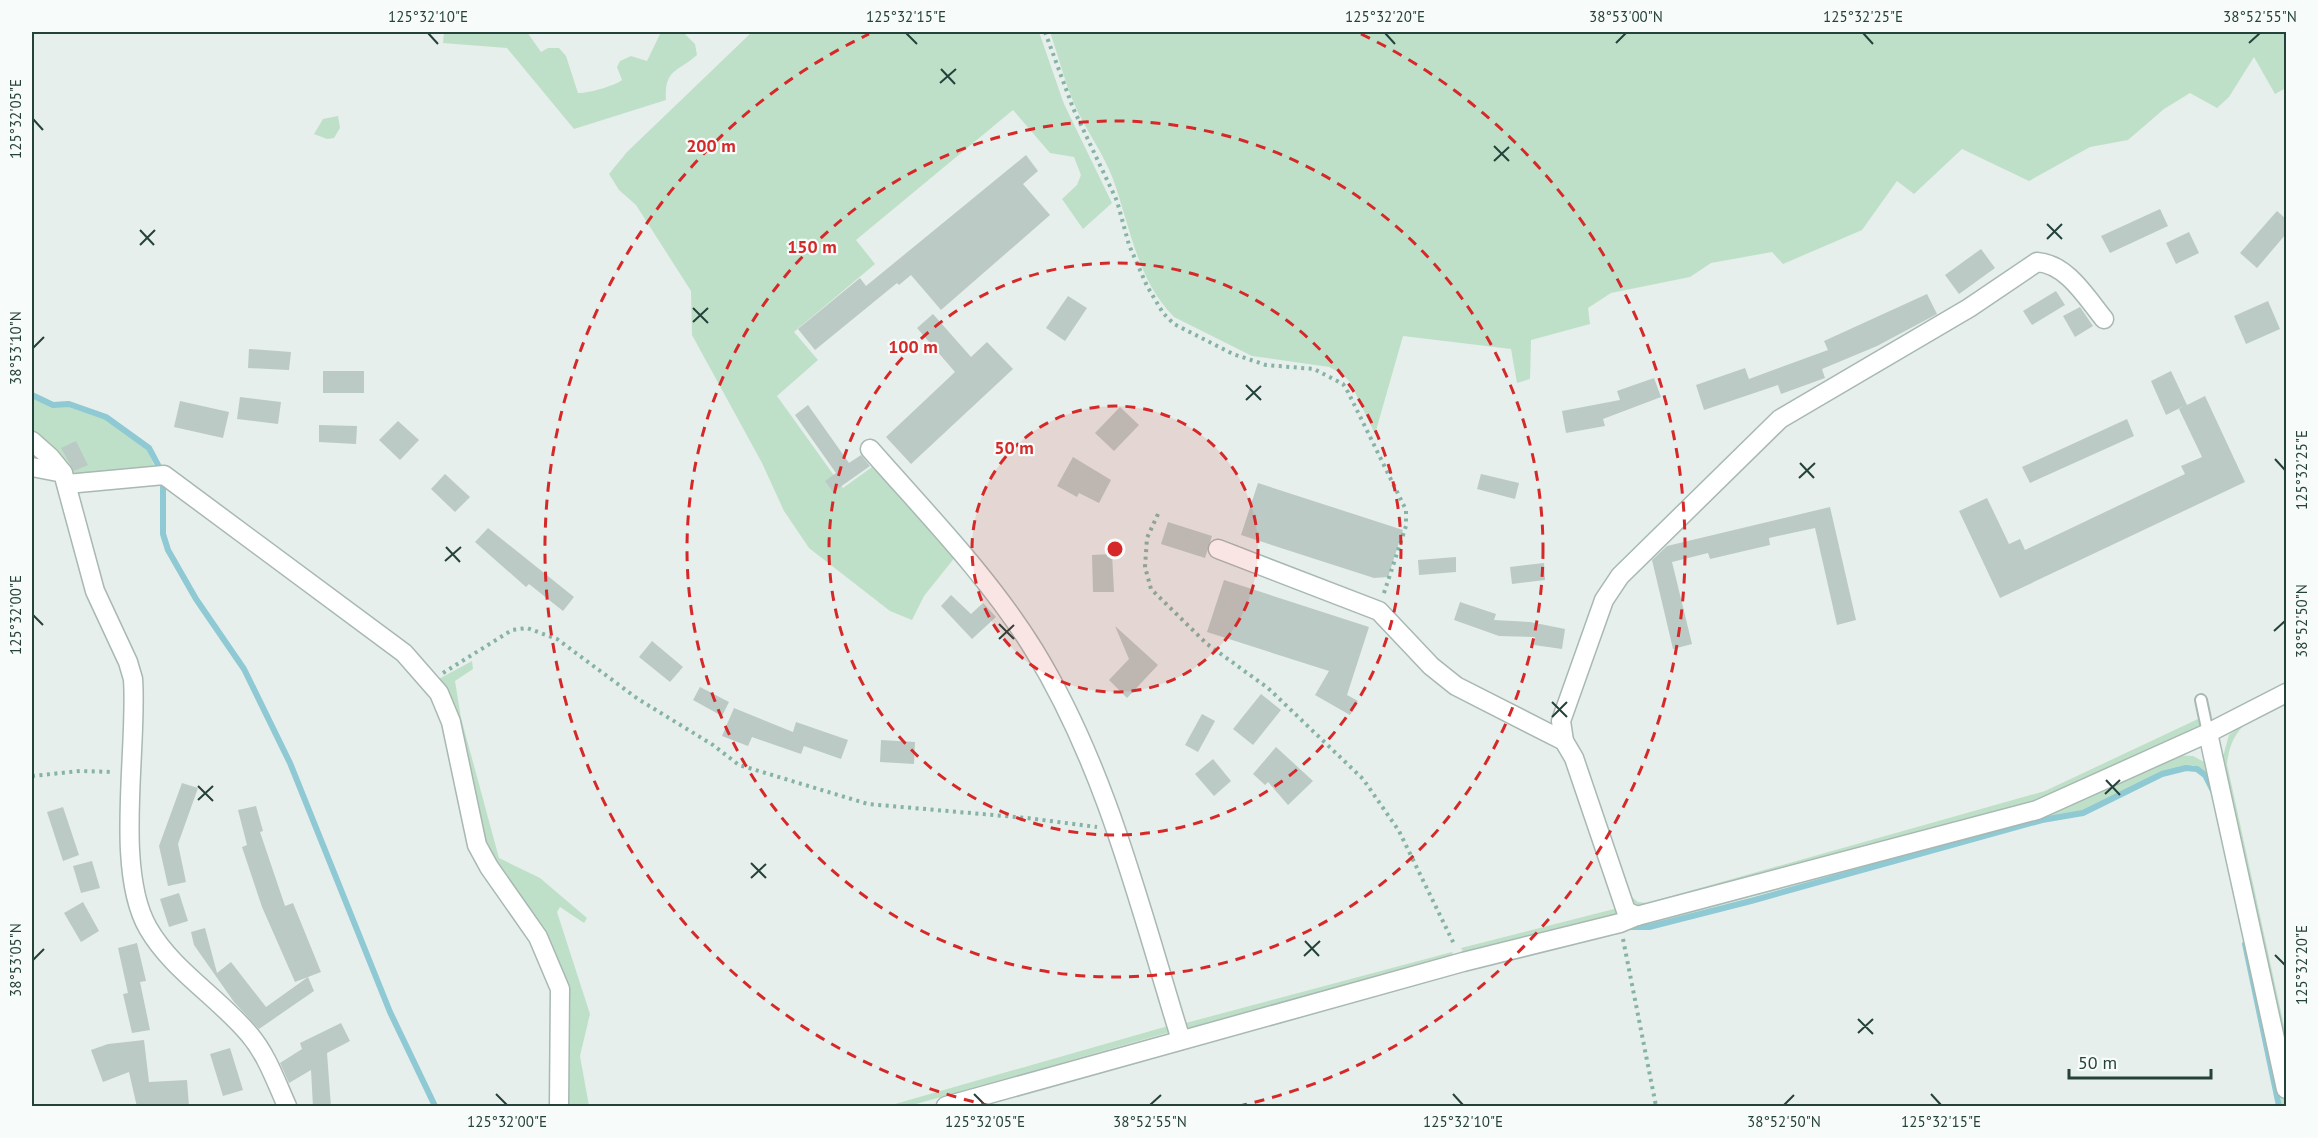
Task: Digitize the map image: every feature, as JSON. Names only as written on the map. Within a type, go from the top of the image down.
[{"type":"street","points":[[1629,920],[1574,758],[1564,741],[1561,721],[1576,674],[1605,600],[1620,576],[1780,419],[1969,308],[2037,262],[2049,262],[2062,270],[2104,319]]},
{"type":"street","points":[[32,441],[50,456],[65,479],[94,591],[128,662],[133,679],[132,862],[135,886],[148,928],[178,966],[249,1034],[262,1051],[287,1107]]},
{"type":"street","points":[[870,449],[995,592],[1034,649],[1066,706],[1092,761],[1181,1040]]},
{"type":"street","points":[[32,467],[65,479],[164,476],[404,653],[429,680],[439,693],[451,722],[477,845],[489,867],[538,937],[560,989],[559,1107]]},
{"type":"street","points":[[1218,549],[1379,611],[1431,666],[1456,686],[1564,741]]},
{"type":"street","points":[[946,1107],[1464,962],[2037,810],[2208,733],[2286,693]]},
{"type":"street","points":[[2208,733],[2286,1089]]},
{"type":"lane","points":[[2200,700],[2208,733]]},
{"type":"path","points":[[1045,32],[1073,108],[1117,201],[1129,245],[1147,286],[1163,313],[1174,324],[1248,361],[1314,369],[1342,384],[1348,392],[1406,510],[1406,526],[1379,611]]},
{"type":"path","points":[[1158,514],[1147,538],[1145,567],[1151,589],[1207,644],[1268,688],[1363,779],[1398,831],[1464,962]]},
{"type":"path","points":[[429,680],[471,658],[512,630],[527,628],[557,639],[638,699],[713,745],[739,765],[868,804],[1027,818],[1115,829]]},
{"type":"path","points":[[32,776],[80,771],[131,773]]},
{"type":"path","points":[[1629,920],[1656,1107]]},
{"type":"green space","points":[[444,32],[527,32],[541,52],[548,48],[559,48],[566,56],[578,93],[600,89],[622,80],[617,67],[620,61],[631,56],[647,61],[661,32],[683,32],[695,44],[697,55],[670,77],[667,82],[666,100],[574,129],[507,48],[443,43]]},
{"type":"green space","points":[[752,32],[1039,32],[1064,104],[1112,203],[1083,229],[1062,199],[1077,185],[1081,175],[1074,157],[1050,153],[1013,110],[856,240],[875,264],[794,332],[818,360],[777,396],[843,488],[872,467],[956,556],[924,596],[912,620],[890,611],[809,548],[784,511],[762,463],[692,335],[691,291],[636,205],[619,190],[609,174],[627,152]]},
{"type":"green space","points":[[1050,32],[2286,32],[2286,88],[2275,94],[2254,57],[2229,97],[2217,108],[2190,93],[2164,109],[2128,140],[2090,147],[2029,181],[1962,149],[1914,194],[1897,181],[1862,230],[1783,264],[1772,252],[1711,263],[1690,277],[1611,293],[1588,308],[1590,324],[1531,340],[1530,379],[1517,383],[1511,349],[1403,336],[1375,434],[1350,382],[1341,373],[1329,367],[1252,356],[1174,317],[1161,302],[1136,252],[1109,169],[1073,101]]},
{"type":"green space","points":[[338,116],[340,128],[334,138],[327,139],[314,134],[323,119]]},
{"type":"green space","points":[[32,398],[53,407],[69,406],[105,419],[147,450],[157,472],[75,475],[68,471],[32,437]]},
{"type":"green space","points":[[472,661],[473,669],[455,681],[461,718],[499,858],[540,878],[587,918],[584,923],[560,907],[557,912],[590,1014],[580,1056],[589,1106],[565,1106],[566,998],[491,859],[437,680]]},
{"type":"green space","points":[[2198,719],[2201,726],[2053,797],[1642,910],[1634,906],[1623,890],[1638,902],[1647,903],[2045,791]]},
{"type":"green space","points":[[2245,724],[2232,742],[2227,764],[2286,1035],[2286,1065],[2222,760],[2229,735]]},
{"type":"green space","points":[[2173,755],[2193,756],[2208,764],[2286,1106],[2282,1106],[2208,774],[2193,765],[2160,773],[2081,811],[2041,819],[1647,925],[1629,924],[2038,814]]},
{"type":"green space","points":[[1614,909],[1619,915],[1465,955],[1461,948]]},
{"type":"green space","points":[[1452,952],[1455,959],[1183,1032],[1182,1024]]},
{"type":"green space","points":[[1168,1026],[1170,1032],[909,1106],[888,1106]]},
{"type":"building","points":[[1026,155],[1038,171],[1023,184],[1050,215],[941,310],[911,275],[899,285],[897,283],[815,350],[798,329],[860,278],[866,286]]},
{"type":"building","points":[[2160,209],[2168,226],[2110,253],[2101,236]]},
{"type":"building","points":[[2277,211],[2286,219],[2286,234],[2257,268],[2240,253]]},
{"type":"building","points":[[2189,232],[2199,253],[2176,264],[2166,243]]},
{"type":"building","points":[[1981,249],[1995,268],[1959,294],[1945,275]]},
{"type":"building","points":[[2056,291],[2065,305],[2032,325],[2023,311]]},
{"type":"building","points":[[1927,294],[1937,314],[1877,346],[1822,369],[1825,378],[1781,394],[1778,385],[1704,410],[1696,385],[1745,368],[1749,379],[1828,350],[1824,341]]},
{"type":"building","points":[[1068,296],[1087,308],[1065,341],[1046,328]]},
{"type":"building","points":[[2268,301],[2280,329],[2246,344],[2234,316]]},
{"type":"building","points":[[2080,307],[2093,326],[2075,337],[2063,316]]},
{"type":"building","points":[[933,314],[971,357],[987,342],[1013,369],[911,464],[886,437],[955,372],[917,328]]},
{"type":"building","points":[[249,349],[291,352],[289,370],[248,368]]},
{"type":"building","points":[[323,371],[364,371],[364,393],[323,393]]},
{"type":"building","points":[[2171,371],[2187,405],[2205,396],[2245,482],[2000,598],[1959,511],[1987,498],[2009,544],[2020,539],[2025,550],[2185,474],[2181,466],[2202,457],[2179,409],[2184,406],[2166,415],[2151,381]]},
{"type":"building","points":[[1654,378],[1661,397],[1603,419],[1605,426],[1566,433],[1562,411],[1620,400],[1617,391]]},
{"type":"building","points":[[240,397],[281,402],[278,424],[237,419]]},
{"type":"building","points":[[180,401],[229,412],[223,438],[174,427]]},
{"type":"building","points":[[808,405],[849,463],[861,455],[870,466],[833,492],[825,481],[836,473],[795,415]]},
{"type":"building","points":[[1120,407],[1139,425],[1114,451],[1095,433]]},
{"type":"building","points":[[2127,419],[2134,436],[2030,483],[2022,467]]},
{"type":"building","points":[[398,421],[419,440],[400,460],[379,440]]},
{"type":"building","points":[[319,425],[357,426],[356,444],[319,442]]},
{"type":"building","points":[[76,441],[88,465],[74,471],[61,448]]},
{"type":"building","points":[[1073,457],[1111,480],[1099,503],[1079,493],[1077,497],[1057,486]]},
{"type":"building","points":[[445,474],[470,497],[455,512],[431,489]]},
{"type":"building","points":[[1481,474],[1519,483],[1515,499],[1477,489]]},
{"type":"building","points":[[1258,483],[1403,530],[1388,577],[1374,578],[1241,535]]},
{"type":"building","points":[[1830,507],[1856,620],[1837,625],[1815,528],[1769,538],[1770,545],[1710,559],[1708,553],[1672,562],[1692,644],[1673,649],[1652,560],[1667,546]]},
{"type":"building","points":[[1168,522],[1212,536],[1205,558],[1161,544]]},
{"type":"building","points":[[488,528],[574,597],[563,611],[529,584],[526,587],[475,542]]},
{"type":"building","points":[[1112,554],[1114,592],[1093,592],[1092,555]]},
{"type":"building","points":[[1456,557],[1456,572],[1419,575],[1418,560]]},
{"type":"building","points":[[1544,563],[1545,580],[1512,584],[1510,567]]},
{"type":"building","points":[[1224,580],[1369,627],[1347,695],[1358,701],[1350,715],[1315,695],[1329,671],[1207,632]]},
{"type":"building","points":[[951,595],[971,614],[983,603],[996,617],[972,639],[941,606]]},
{"type":"building","points":[[1460,602],[1496,614],[1494,620],[1530,622],[1565,629],[1562,649],[1534,645],[1535,637],[1499,636],[1454,620]]},
{"type":"building","points":[[1115,626],[1158,665],[1127,698],[1109,680],[1129,659]]},
{"type":"building","points":[[652,641],[683,667],[670,682],[639,657]]},
{"type":"building","points":[[700,687],[729,702],[722,716],[693,700]]},
{"type":"building","points":[[1261,694],[1281,710],[1253,745],[1233,729]]},
{"type":"building","points":[[734,708],[793,732],[796,722],[848,740],[841,759],[804,746],[801,754],[752,737],[748,746],[722,736]]},
{"type":"building","points":[[1202,714],[1215,721],[1198,752],[1185,745]]},
{"type":"building","points":[[881,740],[915,742],[914,764],[880,762]]},
{"type":"building","points":[[1276,747],[1313,781],[1288,805],[1268,782],[1265,785],[1253,774]]},
{"type":"building","points":[[1213,759],[1231,781],[1214,796],[1195,774]]},
{"type":"building","points":[[182,783],[198,788],[178,844],[186,882],[168,886],[159,846]]},
{"type":"building","points":[[256,806],[263,831],[260,832],[285,906],[293,903],[321,972],[295,982],[262,907],[242,847],[247,845],[238,810]]},
{"type":"building","points":[[63,807],[79,855],[63,861],[47,812]]},
{"type":"building","points":[[92,861],[100,888],[81,893],[73,866]]},
{"type":"building","points":[[179,893],[188,921],[169,927],[160,899]]},
{"type":"building","points":[[83,902],[99,931],[81,942],[64,913]]},
{"type":"building","points":[[205,928],[217,973],[231,962],[266,1007],[308,977],[314,991],[259,1029],[234,1002],[194,945],[191,932]]},
{"type":"building","points":[[137,943],[146,981],[140,982],[150,1030],[132,1033],[123,994],[128,993],[118,948]]},
{"type":"building","points":[[341,1023],[350,1041],[327,1053],[331,1107],[313,1107],[311,1070],[289,1083],[280,1063],[302,1049],[300,1043]]},
{"type":"building","points":[[144,1040],[149,1082],[187,1080],[189,1107],[137,1107],[129,1072],[103,1082],[91,1050],[108,1044]]},
{"type":"building","points":[[230,1048],[243,1090],[223,1096],[210,1054]]},
{"type":"waterway","points":[[32,395],[53,405],[69,404],[106,417],[149,448],[158,465],[163,485],[163,534],[168,550],[196,599],[244,669],[290,763],[390,1012],[435,1106]]},
{"type":"waterway","points":[[1629,927],[1649,927],[2042,820],[2083,813],[2162,774],[2186,768],[2197,769],[2205,775],[2213,791]]},
{"type":"waterway","points":[[2245,944],[2279,1106]]}]
